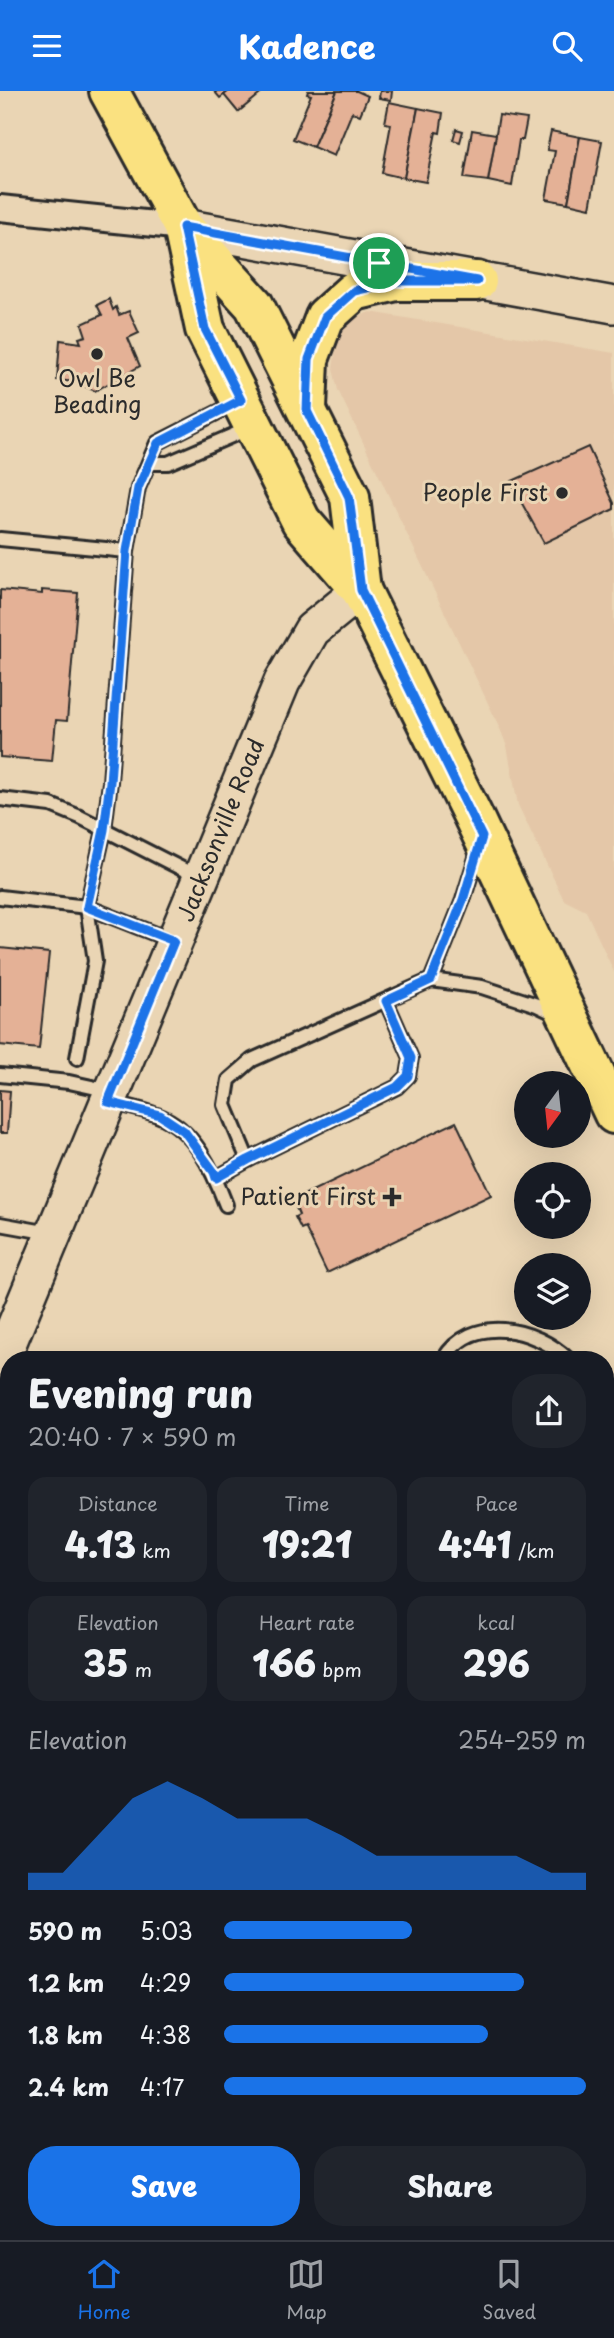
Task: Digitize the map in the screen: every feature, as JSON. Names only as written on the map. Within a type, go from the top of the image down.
[{"type":"main road","points":[[109,91],[183,227],[254,305],[349,497],[361,590]]},
{"type":"main road","points":[[183,227],[205,329],[301,521],[361,590],[614,1114]]},
{"type":"main road","points":[[307,411],[309,359],[325,317],[354,291],[396,281],[477,281]]},
{"type":"street","points":[[0,208],[183,227],[614,305]]},
{"type":"street","name":"Jacksonville Road","points":[[5,1351],[282,682],[312,630],[361,590]]},
{"type":"lane","points":[[77,1058],[95,961],[87,907],[104,830],[110,782],[127,551],[138,488],[158,443],[248,413]]},
{"type":"lane","points":[[149,463],[168,463],[248,413]]},
{"type":"lane","points":[[0,539],[127,551]]},
{"type":"lane","points":[[0,799],[51,805],[201,878]]},
{"type":"lane","points":[[431,980],[463,900],[482,837]]},
{"type":"lane","points":[[0,897],[87,907],[174,941]]},
{"type":"lane","points":[[248,1160],[225,1105],[229,1080],[252,1060],[431,980],[482,987],[537,1005],[569,1020]]},
{"type":"lane","points":[[216,1178],[397,1087],[408,1076],[411,1058],[386,1001]]},
{"type":"lane","points":[[0,1075],[69,1082],[160,1115],[184,1131],[214,1172],[226,1205]]},
{"type":"lane","points":[[0,1224],[53,1234]]},
{"type":"lane","points":[[449,1351],[469,1335],[494,1328],[525,1333],[560,1351]]},
{"type":"shaded area","points":[[370,312],[614,353],[614,972],[586,911],[564,900],[518,805],[507,746],[498,724],[338,390],[333,369],[342,329],[352,319]]},
{"type":"building","points":[[214,91],[229,91],[220,98]]},
{"type":"building","points":[[229,91],[264,91],[238,112],[224,95]]},
{"type":"building","points":[[308,91],[337,91],[313,147],[293,139],[311,95],[307,94]]},
{"type":"building","points":[[337,91],[357,91],[368,96],[360,115],[352,112],[334,156],[313,147]]},
{"type":"building","points":[[380,91],[392,91],[391,100],[379,98]]},
{"type":"building","points":[[389,102],[418,108],[404,178],[382,173],[391,124],[385,123]]},
{"type":"building","points":[[418,108],[443,113],[440,133],[436,132],[426,182],[404,178]]},
{"type":"building","points":[[499,115],[527,119],[523,140],[519,140],[512,186],[488,181]]},
{"type":"building","points":[[456,129],[463,131],[460,142],[453,140]]},
{"type":"building","points":[[472,130],[496,134],[488,181],[464,178]]},
{"type":"building","points":[[551,131],[580,137],[568,203],[546,199],[555,151],[547,150]]},
{"type":"building","points":[[580,137],[602,141],[590,208],[568,203]]},
{"type":"building","name":"Owl Be Beading","points":[[109,299],[113,310],[116,307],[119,315],[129,311],[139,333],[128,338],[140,366],[95,391],[75,382],[57,380],[60,340],[81,343],[79,338],[86,336],[82,324],[102,315],[97,305]]},
{"type":"building","name":"People First","points":[[588,447],[614,503],[614,509],[544,543],[510,482]]},
{"type":"building","points":[[0,590],[42,594],[42,590],[78,593],[67,721],[56,720],[52,761],[0,757]]},
{"type":"building","points":[[0,948],[49,953],[39,1049],[0,1045]]},
{"type":"building","points":[[0,1090],[10,1091],[7,1133],[0,1133]]},
{"type":"building","name":"Patient First","points":[[456,1122],[491,1195],[327,1273],[305,1227],[301,1229],[295,1217],[299,1215],[293,1200]]},
{"type":"place","name":"Owl Be Beading","points":[[97,354]]},
{"type":"place","name":"People First","points":[[562,493]]},
{"type":"place","name":"Patient First","points":[[392,1197]]},
{"type":"route","points":[[183,227],[379,263],[477,281],[396,281],[354,291],[325,317],[309,359],[307,411],[349,497],[361,590],[482,837],[463,900],[431,980],[386,1001],[411,1058],[408,1076],[397,1087],[216,1178],[184,1131],[160,1115],[108,1102],[174,941],[87,907],[104,830],[110,782],[127,551],[138,488],[158,443],[241,400],[205,329],[183,227]]}]
